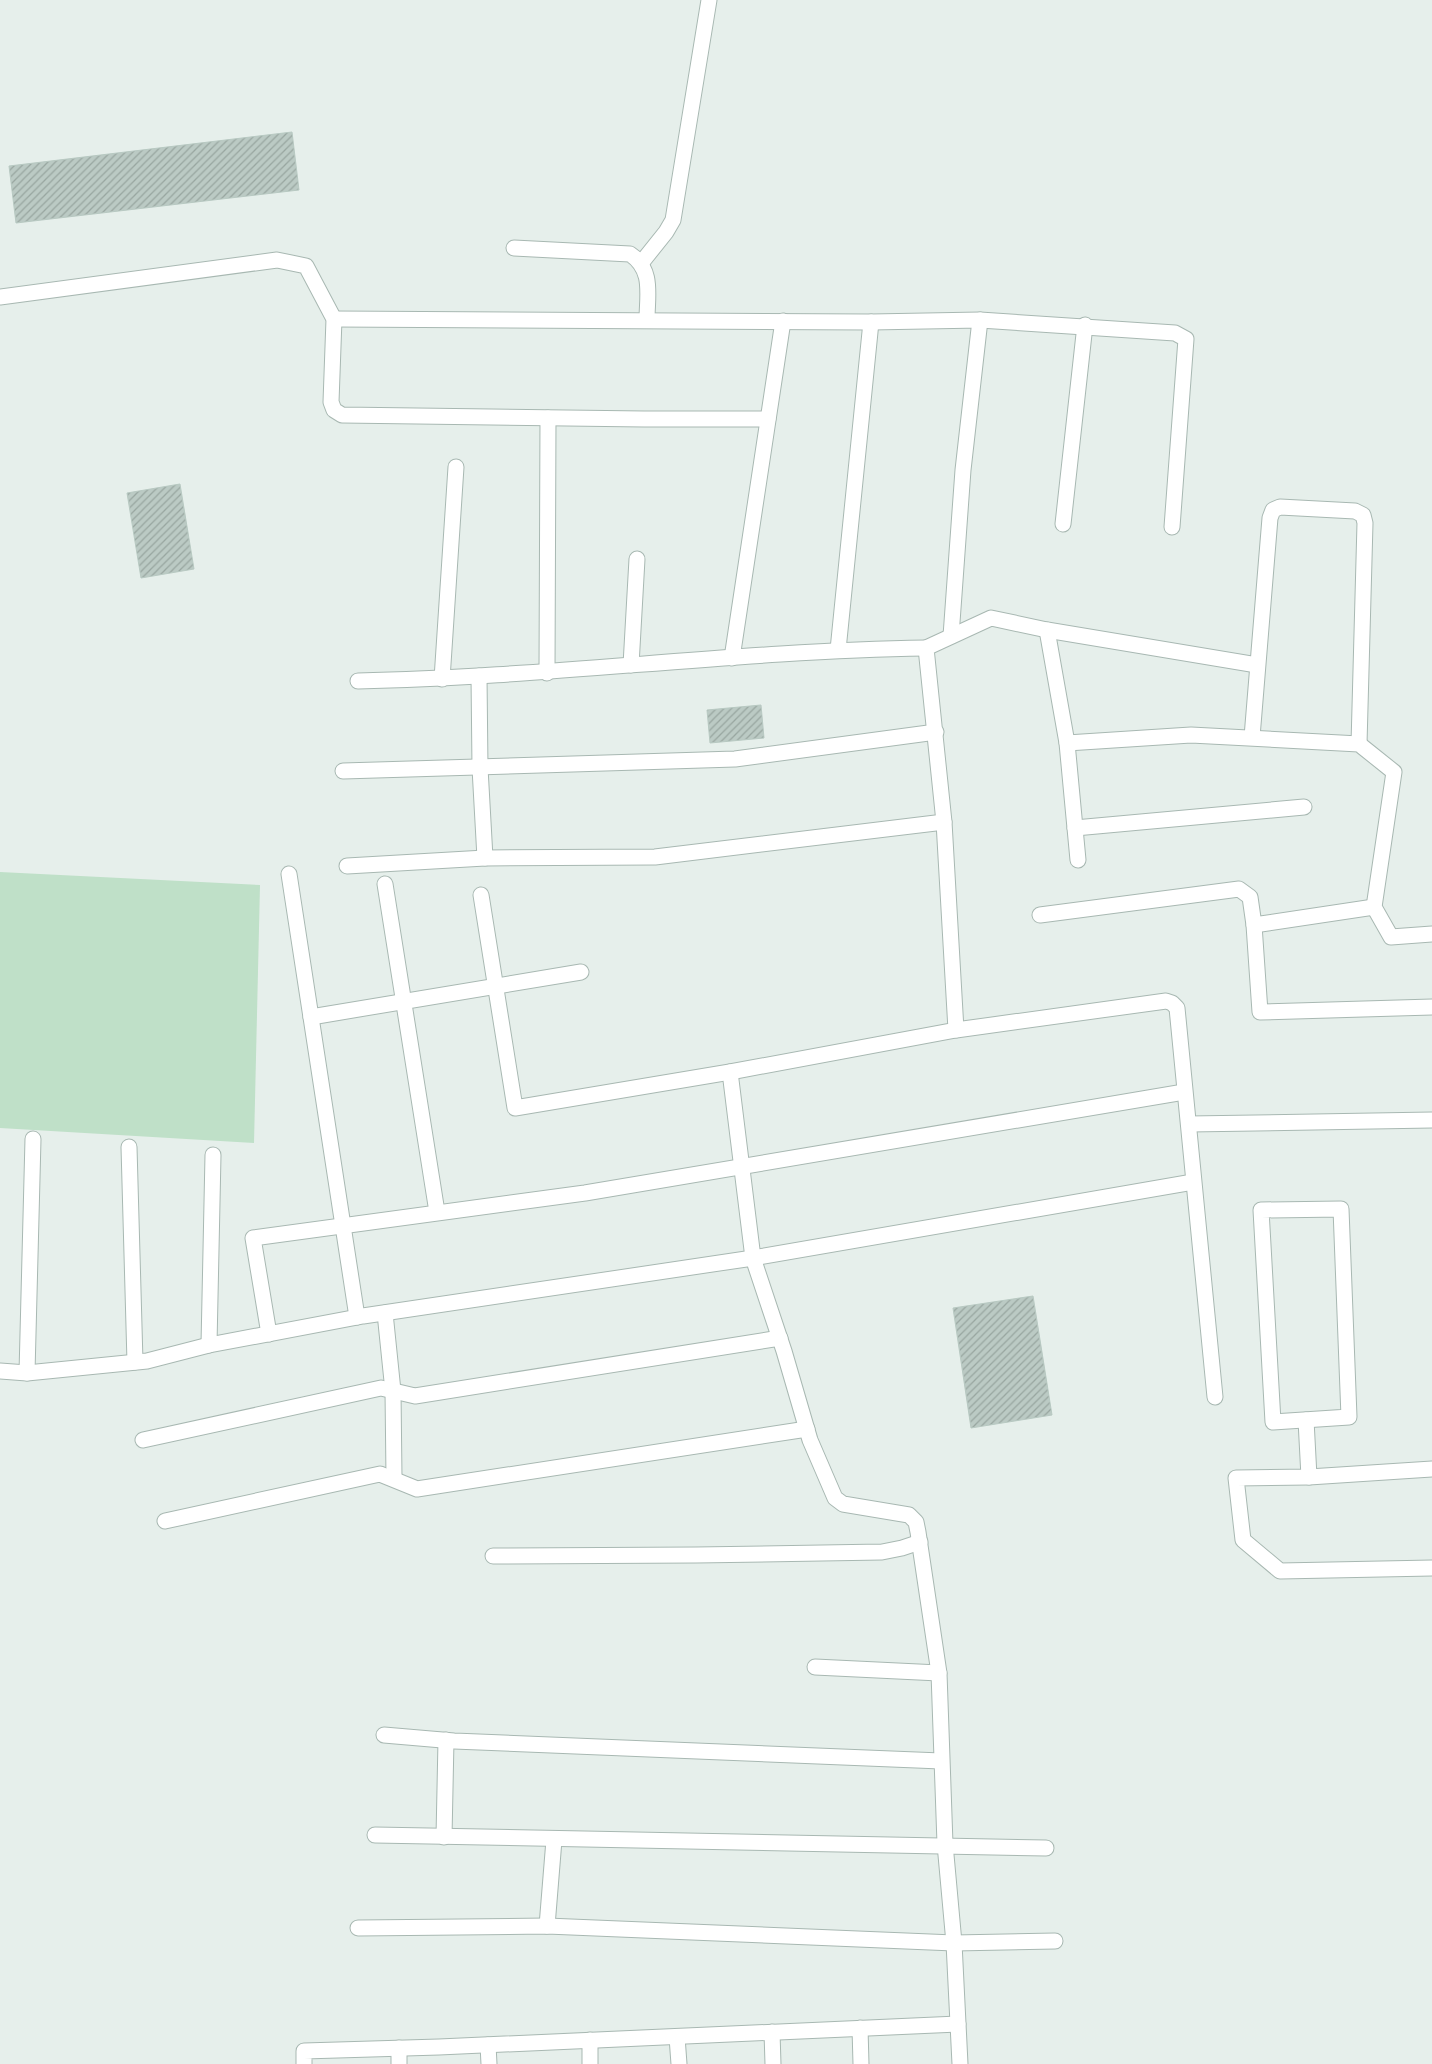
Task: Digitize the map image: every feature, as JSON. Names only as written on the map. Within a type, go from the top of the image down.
[{"type":"street","points":[[642,262],[673,220],[709,0]]},
{"type":"street","points":[[514,248],[630,254],[642,262],[647,272],[647,320]]},
{"type":"street","points":[[0,297],[276,260],[306,266],[334,319],[331,402],[334,410],[342,415],[548,418],[768,418]]},
{"type":"street","points":[[334,319],[871,322],[980,320],[1085,325],[1175,333],[1186,339],[1172,527]]},
{"type":"street","points":[[951,636],[963,470],[980,320]]},
{"type":"street","points":[[732,658],[783,321]]},
{"type":"street","points":[[838,650],[871,322]]},
{"type":"street","points":[[1063,524],[1085,325]]},
{"type":"street","points":[[546,673],[548,418]]},
{"type":"street","points":[[442,679],[456,467]]},
{"type":"street","points":[[1252,737],[1270,518],[1273,510],[1280,507],[1355,511],[1363,515],[1365,523],[1359,744]]},
{"type":"street","points":[[631,665],[636,558]]},
{"type":"street","points":[[358,680],[442,679],[546,673],[838,650],[926,648],[991,618],[1047,630],[1257,665]]},
{"type":"street","points":[[1047,630],[1067,743],[1078,860]]},
{"type":"street","points":[[926,648],[944,822],[956,1030]]},
{"type":"street","points":[[479,676],[480,768],[485,858]]},
{"type":"street","points":[[343,771],[480,768],[735,758],[936,732]]},
{"type":"street","points":[[1067,743],[1191,735],[1359,744],[1394,772],[1374,907],[1392,937],[1432,934]]},
{"type":"street","points":[[1075,828],[1304,807]]},
{"type":"street","points":[[347,866],[485,858],[655,856],[944,822]]},
{"type":"street","points":[[289,874],[357,1317]]},
{"type":"street","points":[[385,884],[438,1212]]},
{"type":"street","points":[[1040,915],[1239,889],[1250,897],[1254,925],[1260,1012],[1432,1007]]},
{"type":"street","points":[[482,895],[515,1108],[730,1072],[956,1030],[1166,1001],[1177,1008],[1215,1397]]},
{"type":"street","points":[[1254,925],[1374,907]]},
{"type":"street","points":[[311,1017],[581,972]]},
{"type":"street","points":[[730,1072],[740,1166],[754,1258],[807,1429],[835,1498],[843,1504],[909,1515],[916,1522],[939,1673],[945,1844],[954,1943],[960,2064]]},
{"type":"street","points":[[269,1334],[253,1238],[585,1193],[1184,1092]]},
{"type":"street","points":[[1189,1124],[1432,1120]]},
{"type":"street","points":[[28,1373],[33,1138]]},
{"type":"street","points":[[129,1147],[135,1362]]},
{"type":"street","points":[[209,1345],[213,1155]]},
{"type":"street","points":[[0,1371],[28,1373],[147,1361],[209,1345],[357,1317],[754,1258],[1193,1182]]},
{"type":"street","points":[[1341,1209],[1349,1417],[1306,1420],[1274,1422],[1262,1210],[1341,1209]]},
{"type":"street","points":[[385,1313],[392,1391],[394,1478]]},
{"type":"street","points":[[143,1440],[381,1388],[415,1396],[780,1338]]},
{"type":"street","points":[[1306,1420],[1309,1477]]},
{"type":"street","points":[[165,1521],[380,1474],[394,1478],[417,1489],[807,1429]]},
{"type":"street","points":[[1432,1469],[1309,1477],[1236,1478],[1243,1540],[1280,1571],[1432,1568]]},
{"type":"street","points":[[493,1556],[687,1556],[882,1552],[920,1542]]},
{"type":"street","points":[[815,1667],[939,1673]]},
{"type":"street","points":[[384,1735],[446,1740],[941,1760]]},
{"type":"street","points":[[444,1837],[446,1740]]},
{"type":"street","points":[[375,1835],[554,1840],[945,1844],[1046,1848]]},
{"type":"street","points":[[547,1926],[554,1840]]},
{"type":"street","points":[[358,1928],[547,1926],[954,1943],[1055,1941]]},
{"type":"street","points":[[304,2064],[304,2051],[488,2045],[958,2024]]},
{"type":"street","points":[[860,2028],[861,2064]]},
{"type":"street","points":[[772,2032],[773,2064]]},
{"type":"street","points":[[677,2036],[678,2064]]},
{"type":"street","points":[[590,2040],[590,2064]]},
{"type":"street","points":[[488,2045],[488,2064]]},
{"type":"street","points":[[399,2048],[400,2064]]},
{"type":"green space","points":[[0,872],[260,885],[254,1143],[0,1128]]},
{"type":"building","points":[[292,132],[299,190],[16,223],[9,166]]},
{"type":"building","points":[[180,484],[194,569],[141,578],[127,493]]},
{"type":"building","points":[[761,705],[764,738],[710,743],[707,710]]},
{"type":"building","points":[[1033,1296],[1052,1415],[971,1428],[953,1308]]}]
